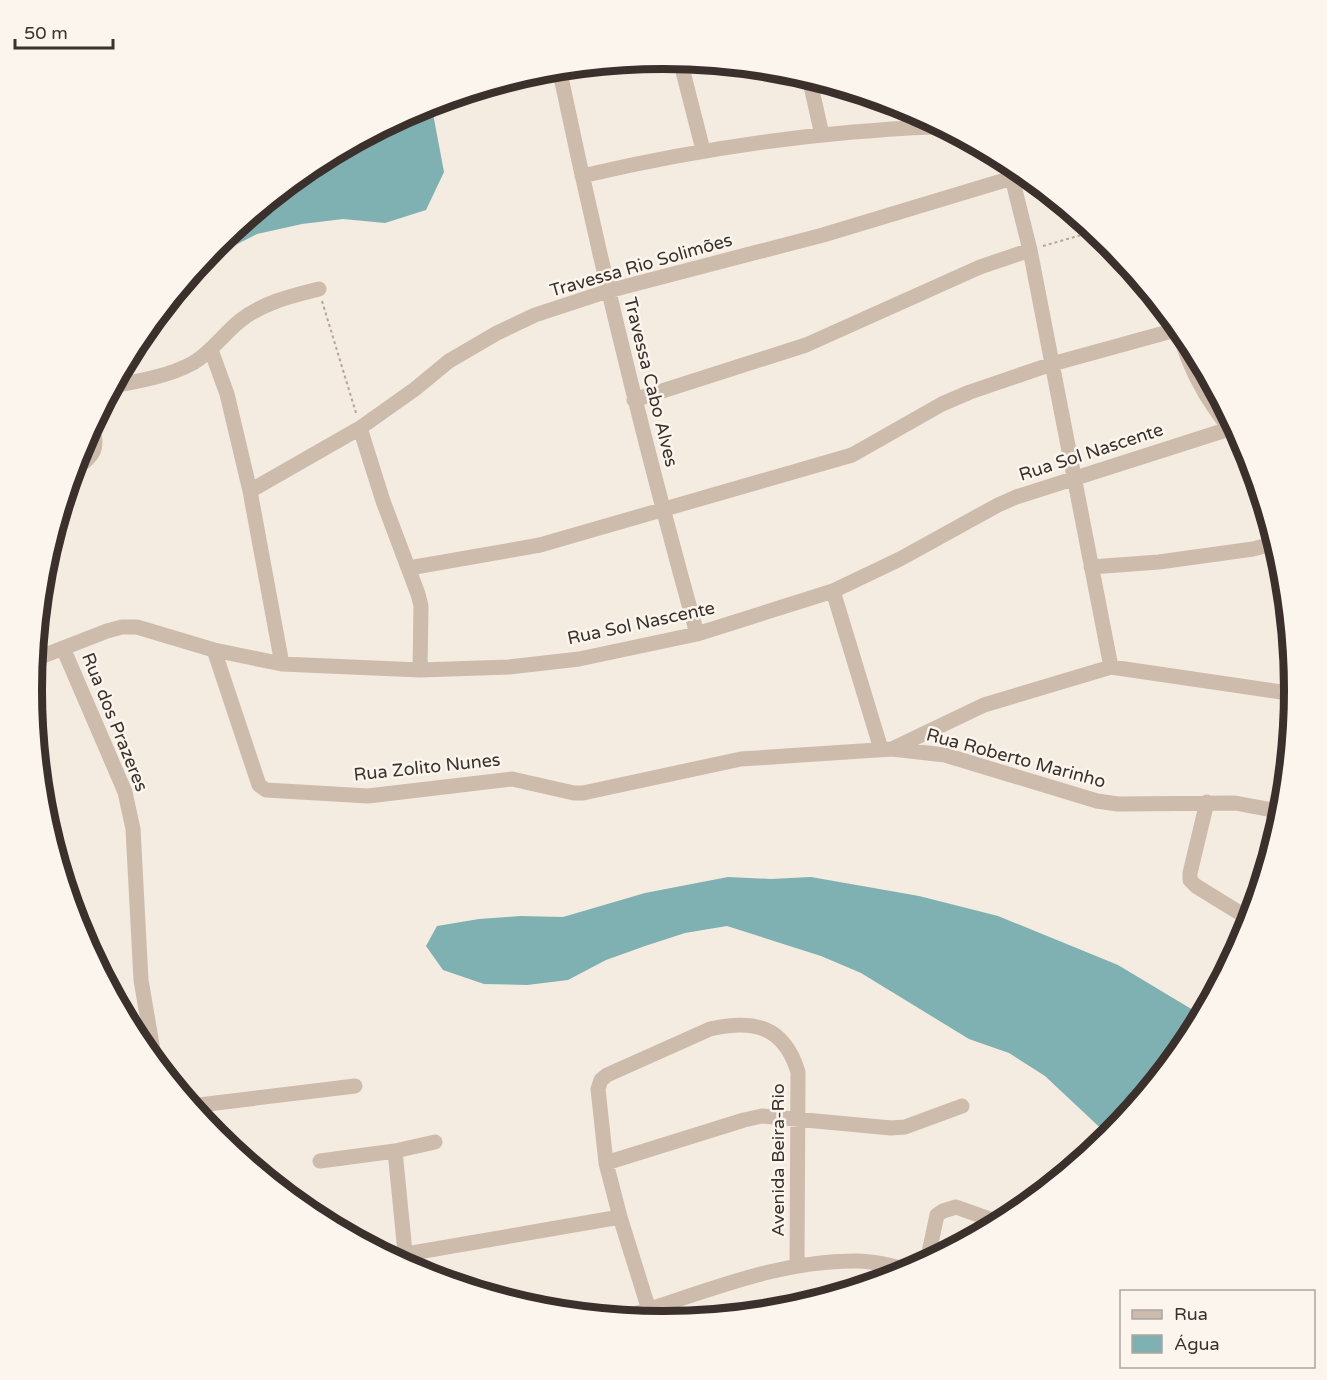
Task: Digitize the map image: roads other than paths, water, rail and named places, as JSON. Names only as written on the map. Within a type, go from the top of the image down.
[{"type":"street","points":[[682,69],[703,150]]},
{"type":"street","name":"Travessa Cabo Alves","points":[[561,77],[634,400],[697,634]]},
{"type":"street","points":[[811,87],[822,135]]},
{"type":"street","points":[[582,176],[703,150],[822,135],[923,126]]},
{"type":"street","points":[[1012,175],[1030,250],[1111,667]]},
{"type":"street","name":"Travessa Rio Solimões","points":[[250,491],[360,428],[415,389],[448,361],[497,333],[535,315],[608,291],[823,235],[1012,178]]},
{"type":"street","points":[[634,400],[806,345],[961,275],[1030,250]]},
{"type":"street","points":[[123,384],[182,369],[211,350],[235,326],[260,307],[319,289]]},
{"type":"street","points":[[409,568],[540,545],[852,455],[942,404],[970,392],[1052,364],[1169,330]]},
{"type":"street","points":[[211,350],[227,394],[250,491],[282,664]]},
{"type":"street","points":[[1188,357],[1200,387],[1224,422]]},
{"type":"street","points":[[360,428],[383,501],[421,606],[420,669]]},
{"type":"street","name":"Rua Sol Nascente","points":[[43,656],[107,631],[122,627],[137,627],[214,650],[282,664],[420,669],[509,667],[579,659],[697,634],[832,591],[900,559],[998,505],[1074,478],[1228,429]]},
{"type":"street","points":[[86,460],[93,455],[96,448],[95,440]]},
{"type":"street","points":[[1091,567],[1159,562],[1268,545]]},
{"type":"street","points":[[832,591],[886,749],[984,705],[1111,667],[1285,693]]},
{"type":"street","name":"Rua dos Prazeres","points":[[63,648],[125,792],[133,829],[141,980],[151,1041]]},
{"type":"street","name":"Rua Zolito Nunes","points":[[214,650],[259,785],[266,790],[368,796],[512,779],[574,794],[741,759],[886,749]]},
{"type":"street","name":"Rua Roberto Marinho","points":[[886,749],[945,755],[1118,804],[1235,803],[1273,811]]},
{"type":"street","points":[[1207,802],[1190,880],[1243,915]]},
{"type":"street","name":"Avenida Beira-Rio","points":[[606,1163],[598,1089],[600,1080],[710,1029],[727,1025],[750,1026],[770,1031],[783,1040],[798,1072],[797,1265]]},
{"type":"street","points":[[201,1105],[355,1086]]},
{"type":"street","points":[[649,1310],[606,1163],[762,1116],[891,1128],[905,1127],[962,1106]]},
{"type":"street","points":[[320,1161],[435,1143]]},
{"type":"street","points":[[395,1151],[405,1252]]},
{"type":"street","points":[[929,1251],[937,1215],[943,1211],[956,1207],[989,1219]]},
{"type":"street","points":[[402,1253],[620,1217]]},
{"type":"street","points":[[645,1311],[797,1265],[858,1261],[894,1267]]},
{"type":"water","points":[[433,113],[444,172],[426,210],[385,223],[343,219],[302,224],[257,234],[224,251],[285,197],[318,173],[389,133]]},
{"type":"water","points":[[728,877],[771,879],[811,877],[919,896],[998,916],[1118,965],[1195,1011],[1157,1068],[1102,1130],[1045,1076],[1009,1053],[969,1039],[861,973],[821,956],[727,926],[685,933],[645,946],[606,960],[568,980],[527,985],[484,984],[443,970],[426,946],[437,926],[479,919],[520,916],[563,917],[645,893]]}]
